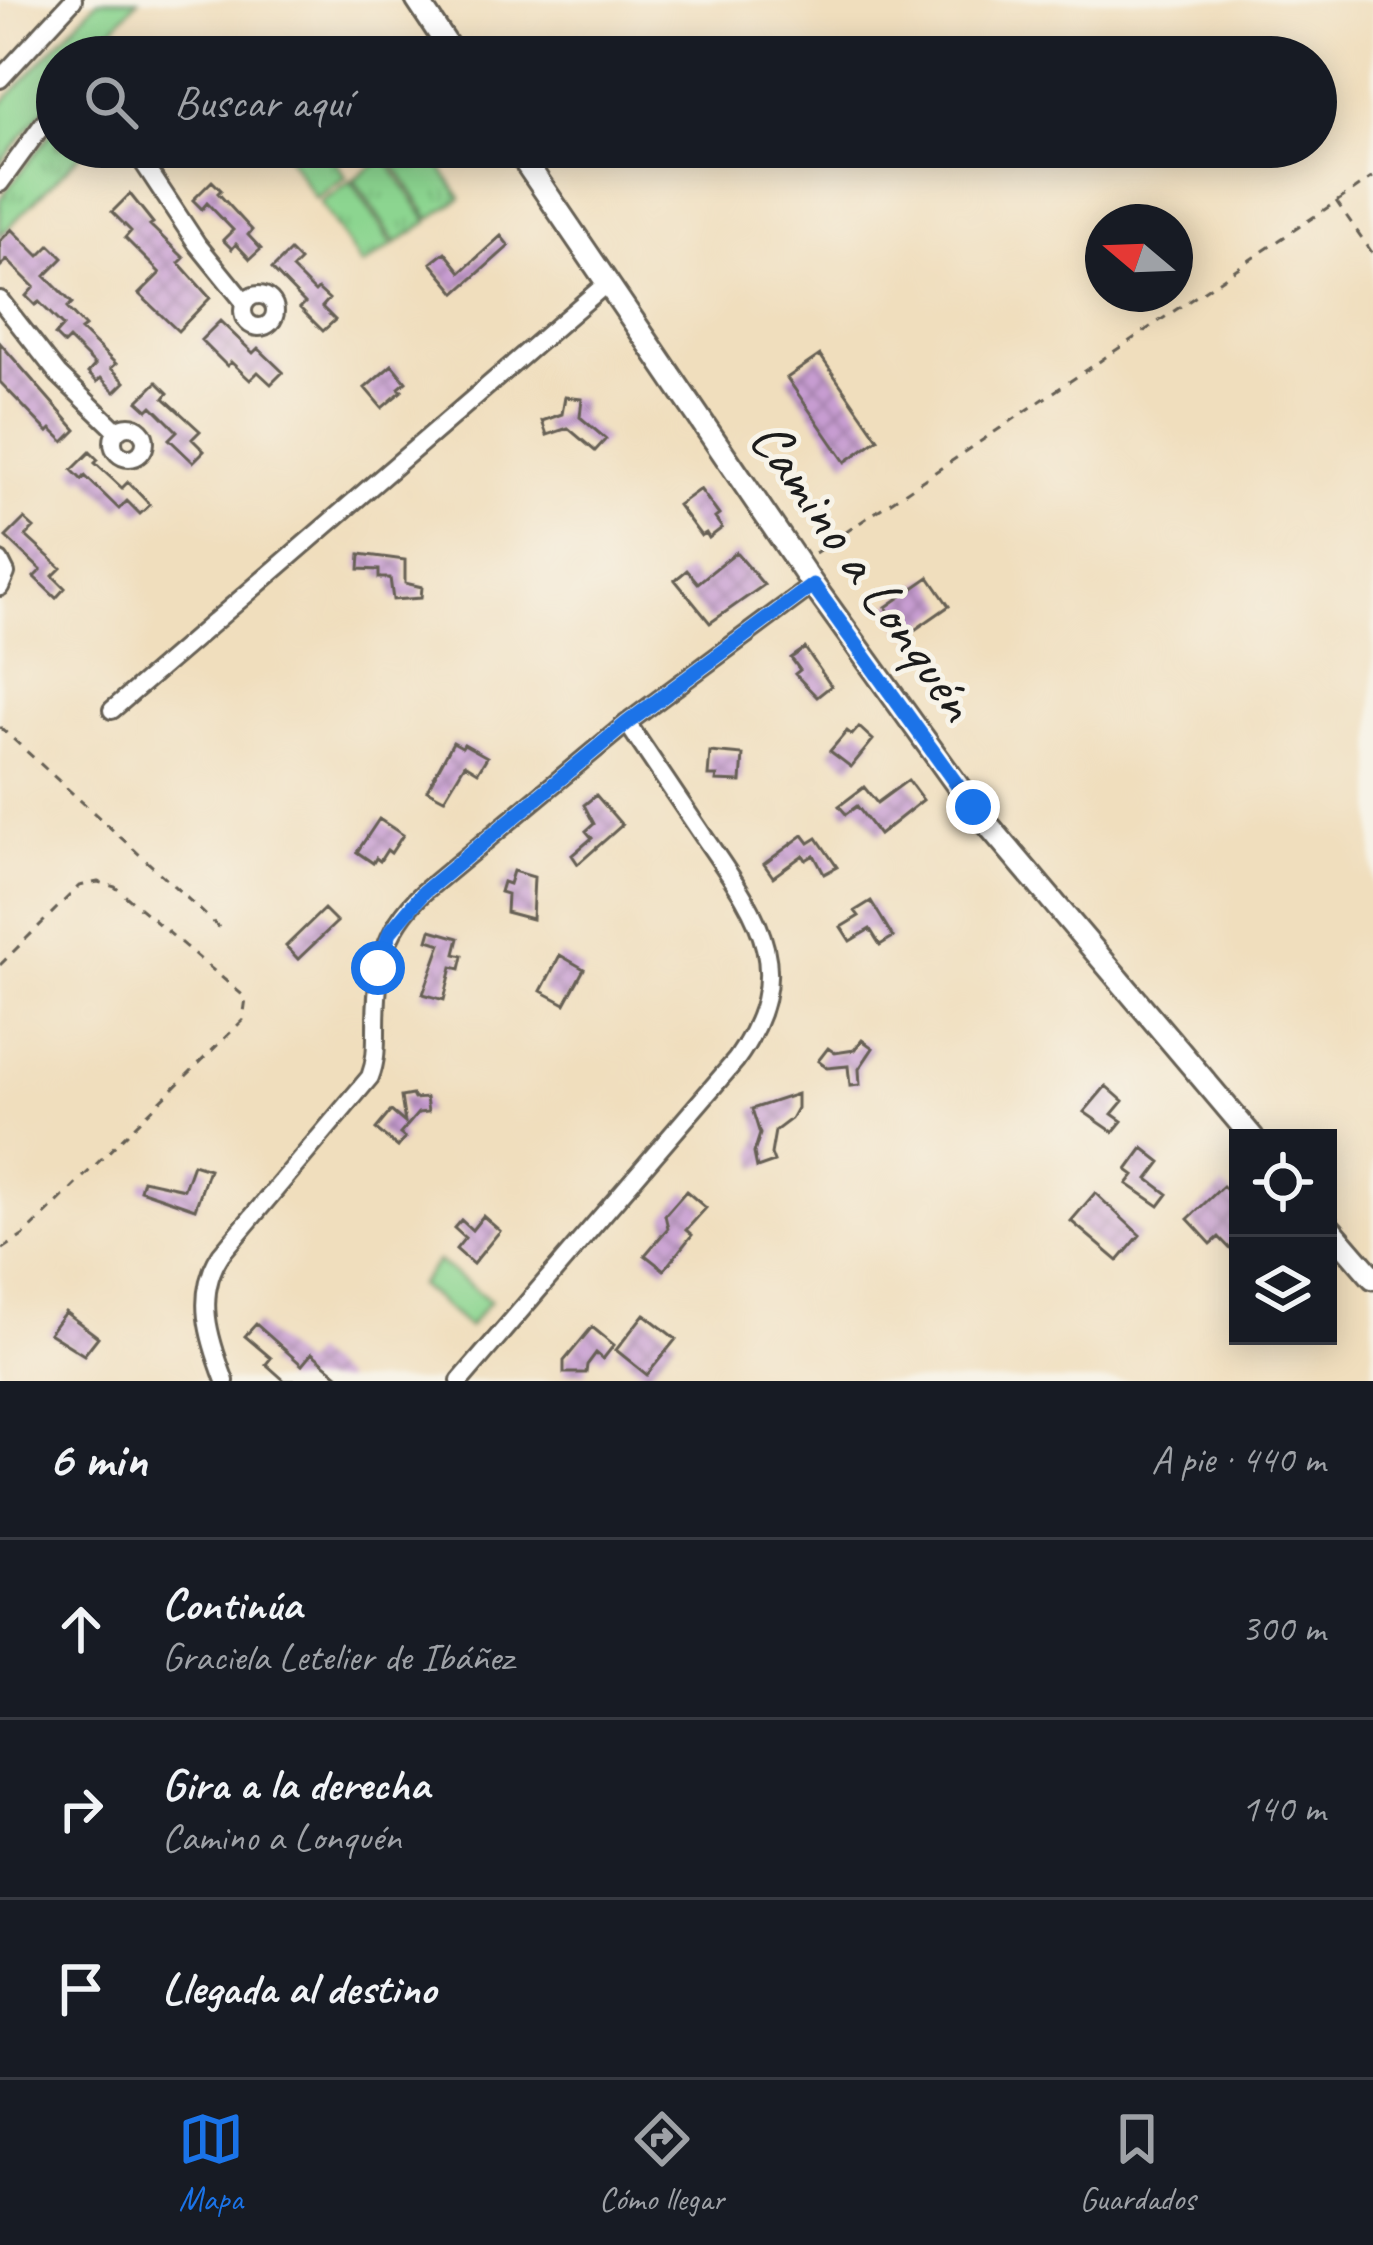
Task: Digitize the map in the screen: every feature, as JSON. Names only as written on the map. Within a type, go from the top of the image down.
[{"type":"main road","points":[[417,0],[441,36]]},
{"type":"main road","name":"Camino a Lonquén","points":[[529,168],[813,585],[973,807],[1244,1129]]},
{"type":"main road","points":[[1337,1236],[1373,1278]]},
{"type":"street","points":[[40,36],[73,0]]},
{"type":"street","points":[[0,79],[36,40]]},
{"type":"street","points":[[0,183],[8,157],[36,127]]},
{"type":"street","points":[[146,168],[245,303]]},
{"type":"street","points":[[112,710],[607,283]]},
{"type":"street","points":[[0,300],[58,374],[117,431]]},
{"type":"street","points":[[0,561],[6,573],[0,587]]},
{"type":"street","points":[[225,1381],[207,1322],[210,1275],[221,1255],[370,1078],[378,968],[390,932],[424,892],[627,723],[813,585]]},
{"type":"street","points":[[460,1381],[736,1060],[764,1006],[767,959],[752,906],[627,723]]},
{"type":"path","points":[[799,564],[1373,176]]},
{"type":"path","points":[[1336,201],[1373,254]]},
{"type":"path","points":[[0,727],[223,931]]},
{"type":"path","points":[[0,965],[79,886],[98,882],[115,887],[246,998],[243,1020],[24,1235],[0,1251]]},
{"type":"green space","points":[[98,0],[138,0],[106,36],[65,36]]},
{"type":"green space","points":[[36,67],[36,119],[0,164],[0,106]]},
{"type":"green space","points":[[36,152],[36,168],[67,168],[0,236],[0,199]]},
{"type":"green space","points":[[296,168],[340,168],[346,177],[315,198]]},
{"type":"green space","points":[[370,168],[392,168],[428,222],[396,243],[354,179]]},
{"type":"green space","points":[[397,168],[441,168],[461,198],[430,219]]},
{"type":"green space","points":[[351,181],[393,245],[362,266],[320,202]]},
{"type":"green space","points":[[438,1261],[490,1301],[468,1327],[419,1285]]},
{"type":"building","points":[[212,181],[252,230],[248,235],[261,249],[250,259],[236,244],[232,249],[223,240],[233,230],[207,203],[202,209],[193,200]]},
{"type":"building","points":[[130,194],[153,223],[150,225],[184,258],[179,263],[210,298],[178,331],[139,294],[160,273],[125,238],[131,231],[112,212]]},
{"type":"building","points":[[12,229],[39,256],[50,245],[63,258],[45,276],[72,303],[67,308],[85,327],[81,330],[116,364],[111,368],[125,382],[115,392],[88,373],[95,365],[69,339],[64,344],[55,335],[63,326],[26,296],[34,287],[7,260],[0,267],[0,241]]},
{"type":"building","points":[[501,236],[509,246],[456,293],[431,263],[445,252],[461,272]]},
{"type":"building","points":[[290,251],[300,261],[292,269],[329,299],[322,307],[335,320],[323,331],[300,308],[305,303],[272,269]]},
{"type":"building","points":[[220,321],[253,353],[258,348],[283,372],[271,384],[258,372],[250,380],[231,362],[227,366],[201,340]]},
{"type":"building","points":[[0,343],[76,430],[64,442],[51,429],[48,432],[0,382]]},
{"type":"building","points":[[820,355],[878,439],[845,462],[787,378]]},
{"type":"building","points":[[392,365],[406,382],[382,408],[365,388]]},
{"type":"building","points":[[157,382],[168,393],[164,398],[200,431],[192,439],[204,451],[193,462],[169,439],[177,431],[152,406],[148,410],[138,401]]},
{"type":"building","points":[[565,397],[582,399],[580,417],[606,439],[595,451],[568,428],[547,435],[542,421],[562,414]]},
{"type":"building","points":[[90,452],[122,488],[128,482],[150,505],[140,514],[127,501],[119,509],[85,476],[82,480],[72,470]]},
{"type":"building","points":[[700,489],[719,515],[715,518],[722,528],[709,538],[706,533],[701,536],[678,505]]},
{"type":"building","points":[[24,519],[34,528],[26,536],[61,568],[53,576],[65,588],[56,598],[34,577],[41,570],[6,537]]},
{"type":"building","points":[[736,552],[764,585],[710,623],[675,580],[687,570],[698,583]]},
{"type":"building","points":[[360,554],[405,560],[405,583],[422,587],[421,598],[393,600],[390,578],[379,578],[379,570],[359,569]]},
{"type":"building","points":[[929,577],[949,606],[906,636],[886,607]]},
{"type":"building","points":[[805,648],[831,686],[817,697],[795,674],[800,670],[791,658]]},
{"type":"building","points":[[859,727],[873,740],[851,767],[830,751],[847,731],[852,735]]},
{"type":"building","points":[[453,742],[487,757],[478,772],[465,764],[444,799],[427,790]]},
{"type":"building","points":[[710,752],[743,755],[741,782],[708,776]]},
{"type":"building","points":[[908,780],[923,800],[879,835],[857,806],[846,814],[839,806],[864,787],[877,803]]},
{"type":"building","points":[[596,795],[622,825],[578,864],[572,855],[592,838],[586,831],[594,824],[584,805]]},
{"type":"building","points":[[379,819],[403,835],[391,853],[387,850],[373,863],[357,852]]},
{"type":"building","points":[[803,835],[809,843],[817,838],[837,867],[824,874],[814,855],[806,860],[803,855],[773,877],[764,864]]},
{"type":"building","points":[[513,871],[534,877],[532,919],[506,912],[507,894],[500,892]]},
{"type":"building","points":[[871,901],[893,937],[880,945],[870,929],[850,941],[841,927]]},
{"type":"building","points":[[324,909],[337,922],[298,959],[286,946]]},
{"type":"building","points":[[431,930],[459,938],[455,954],[463,956],[460,969],[452,967],[444,1000],[423,994],[441,944],[428,940]]},
{"type":"building","points":[[560,955],[584,969],[565,1004],[541,991]]},
{"type":"building","points":[[862,1040],[873,1048],[859,1069],[860,1085],[850,1086],[848,1066],[827,1068],[818,1061],[828,1048],[835,1053],[854,1050]]},
{"type":"building","points":[[1106,1086],[1123,1101],[1112,1114],[1122,1121],[1113,1132],[1084,1112]]},
{"type":"building","points":[[797,1094],[791,1119],[775,1131],[774,1162],[757,1168],[754,1153],[760,1134],[752,1109]]},
{"type":"building","points":[[401,1097],[426,1098],[428,1112],[418,1113],[400,1134],[405,1138],[398,1147],[376,1129],[391,1111],[405,1123]]},
{"type":"building","points":[[1143,1148],[1161,1162],[1148,1179],[1168,1194],[1159,1206],[1127,1184],[1134,1175],[1127,1170]]},
{"type":"building","points":[[193,1164],[209,1169],[195,1209],[140,1190],[143,1180],[184,1189]]},
{"type":"building","points":[[1223,1186],[1229,1192],[1229,1248],[1219,1237],[1211,1244],[1188,1219]]},
{"type":"building","points":[[686,1191],[706,1208],[686,1230],[692,1235],[664,1270],[645,1255],[668,1228],[665,1215]]},
{"type":"building","points":[[1095,1193],[1140,1235],[1118,1261],[1071,1221]]},
{"type":"building","points":[[483,1216],[500,1231],[473,1264],[456,1249],[465,1238],[454,1228],[461,1220],[472,1230]]},
{"type":"building","points":[[65,1312],[98,1337],[84,1355],[49,1333]]},
{"type":"building","points":[[644,1314],[676,1339],[647,1375],[616,1350]]},
{"type":"building","points":[[256,1324],[302,1365],[312,1353],[345,1381],[285,1381],[266,1364],[271,1358],[245,1336]]},
{"type":"building","points":[[592,1327],[614,1345],[603,1359],[596,1353],[586,1373],[564,1373],[564,1361]]},
{"type":"route","points":[[378,968],[390,932],[424,892],[627,723],[813,585],[973,807]]}]
